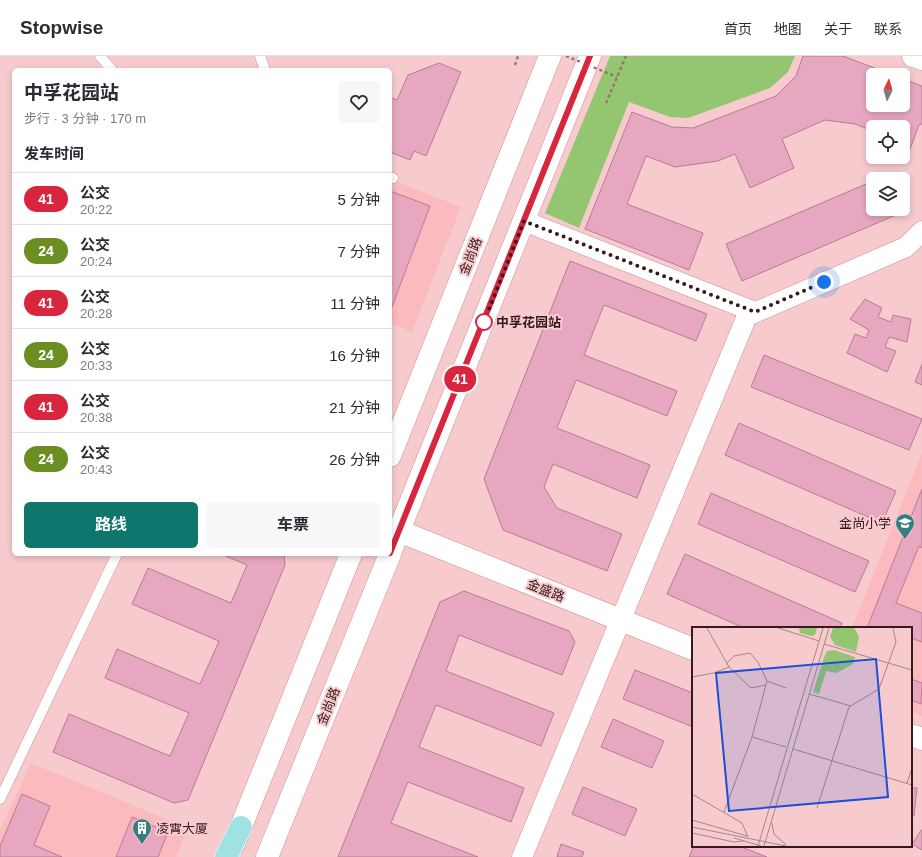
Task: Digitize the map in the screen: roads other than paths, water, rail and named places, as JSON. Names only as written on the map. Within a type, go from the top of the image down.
[{"type":"main road","name":"金尚路","points":[[392,451],[550,56]]},
{"type":"main road","name":"金尚路","points":[[392,549],[590,56]]},
{"type":"main road","points":[[913,56],[922,59]]},
{"type":"main road","name":"金盛路","points":[[399,531],[692,649]]},
{"type":"main road","points":[[227,857],[241,827],[349,556]]},
{"type":"main road","name":"金尚路","points":[[267,857],[389,556]]},
{"type":"main road","points":[[912,735],[922,739]]},
{"type":"street","points":[[524,221],[755,312]]},
{"type":"street","points":[[522,857],[747,316],[906,247],[922,231]]},
{"type":"lane","points":[[100,56],[110,68]]},
{"type":"lane","points":[[260,56],[265,68]]},
{"type":"lane","points":[[0,799],[116,556]]},
{"type":"place","name":"中孚花园站","points":[[484,322]]},
{"type":"place","name":"金尚小学","points":[[905,540]]},
{"type":"place","name":"凌霄大厦","points":[[142,845]]}]
